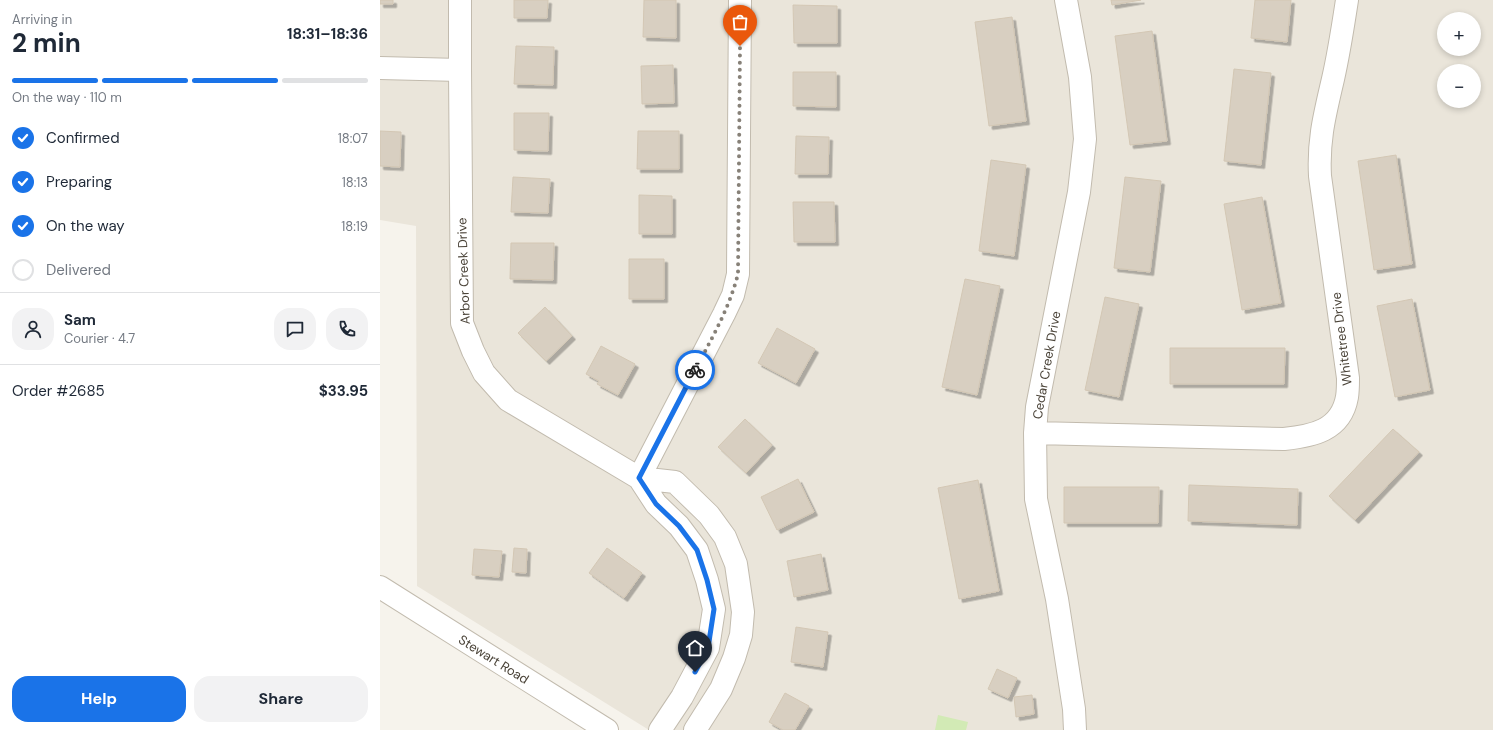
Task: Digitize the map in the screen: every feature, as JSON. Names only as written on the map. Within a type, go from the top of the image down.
[{"type":"street","name":"Arbor Creek Drive","points":[[460,0],[462,323],[472,351],[484,373],[508,400],[639,478],[675,482],[709,515],[724,537],[736,564],[743,612],[741,635],[734,658],[721,689],[695,730]]},
{"type":"street","points":[[639,478],[724,314],[733,294],[738,274],[740,0]]},
{"type":"street","name":"Cedar Creek Drive","points":[[1066,0],[1080,77],[1085,139],[1079,192],[1037,407],[1034,433],[1036,499],[1057,599],[1076,730]]},
{"type":"street","name":"Whitetree Drive","points":[[1034,433],[1284,439],[1305,437],[1320,432],[1334,424],[1342,412],[1347,397],[1348,378],[1320,176],[1319,155],[1321,134],[1334,78],[1347,0]]},
{"type":"street","points":[[380,68],[460,70]]},
{"type":"street","name":"Arbor Creek Drive","points":[[639,478],[656,504],[679,526],[697,550],[707,580],[714,609],[708,648],[682,697],[660,730]]},
{"type":"street","name":"Stewart Road","points":[[380,587],[607,730]]},
{"type":"street","points":[[714,609],[743,612]]},
{"type":"shaded area","points":[[380,0],[1493,0],[1493,730],[649,730],[417,586],[416,226],[380,220]]},
{"type":"green space","points":[[938,715],[968,722],[966,730],[935,730]]},
{"type":"building","points":[[380,0],[393,0],[393,4],[380,4]]},
{"type":"building","points":[[514,0],[548,0],[547,18],[514,18]]},
{"type":"building","points":[[644,0],[676,0],[676,38],[643,37]]},
{"type":"building","points":[[1111,0],[1141,0],[1112,5]]},
{"type":"building","points":[[1255,0],[1291,0],[1287,42],[1251,38]]},
{"type":"building","points":[[793,5],[837,6],[837,43],[794,43]]},
{"type":"building","points":[[1012,17],[1026,121],[989,126],[975,22]]},
{"type":"building","points":[[1152,31],[1167,141],[1130,145],[1115,36]]},
{"type":"building","points":[[516,46],[554,47],[553,85],[514,84]]},
{"type":"building","points":[[673,65],[674,103],[642,104],[641,66]]},
{"type":"building","points":[[1234,69],[1271,73],[1261,165],[1224,161]]},
{"type":"building","points":[[793,72],[836,72],[836,107],[793,106]]},
{"type":"building","points":[[514,113],[549,113],[548,151],[514,150]]},
{"type":"building","points":[[380,131],[401,132],[400,167],[380,166]]},
{"type":"building","points":[[638,131],[679,131],[679,169],[637,169]]},
{"type":"building","points":[[796,136],[829,137],[828,174],[795,174]]},
{"type":"building","points":[[1396,155],[1412,264],[1374,270],[1358,161]]},
{"type":"building","points":[[991,160],[1026,165],[1014,256],[979,251]]},
{"type":"building","points":[[513,177],[550,179],[548,213],[511,212]]},
{"type":"building","points":[[1125,177],[1161,181],[1150,272],[1114,268]]},
{"type":"building","points":[[639,195],[672,196],[672,234],[639,234]]},
{"type":"building","points":[[1262,197],[1281,303],[1242,310],[1224,204]]},
{"type":"building","points":[[793,202],[834,202],[835,242],[794,242]]},
{"type":"building","points":[[511,243],[554,243],[553,280],[510,279]]},
{"type":"building","points":[[629,259],[664,259],[664,299],[629,299]]},
{"type":"building","points":[[965,279],[1000,286],[977,395],[942,387]]},
{"type":"building","points":[[1105,297],[1139,304],[1119,397],[1085,390]]},
{"type":"building","points":[[1412,299],[1430,390],[1395,397],[1377,306]]},
{"type":"building","points":[[545,307],[572,336],[546,361],[518,333]]},
{"type":"building","points":[[777,328],[815,349],[796,383],[758,363]]},
{"type":"building","points":[[601,346],[635,364],[618,395],[597,384],[599,381],[586,374]]},
{"type":"building","points":[[1170,348],[1285,348],[1284,384],[1170,384]]},
{"type":"building","points":[[745,419],[772,445],[746,473],[718,447]]},
{"type":"building","points":[[1393,429],[1419,452],[1355,520],[1329,496]]},
{"type":"building","points":[[798,479],[814,512],[777,530],[761,497]]},
{"type":"building","points":[[978,480],[999,591],[959,599],[938,488]]},
{"type":"building","points":[[1189,485],[1298,489],[1297,525],[1188,521]]},
{"type":"building","points":[[1064,487],[1159,487],[1158,523],[1064,523]]},
{"type":"building","points":[[514,548],[527,549],[526,573],[512,572]]},
{"type":"building","points":[[607,548],[642,573],[624,598],[589,573]]},
{"type":"building","points":[[474,549],[502,551],[499,577],[472,575]]},
{"type":"building","points":[[821,554],[828,590],[794,597],[787,561]]},
{"type":"building","points":[[796,627],[828,632],[823,667],[791,662]]},
{"type":"building","points":[[997,669],[1017,678],[1008,698],[988,689]]},
{"type":"building","points":[[785,693],[809,706],[795,730],[783,730],[769,722]]},
{"type":"building","points":[[1032,695],[1034,714],[1016,717],[1014,697]]},
{"type":"way so far","points":[[695,370],[733,294],[738,274],[740,46]]},
{"type":"route","points":[[695,370],[639,478],[656,504],[679,526],[697,550],[707,580],[714,609],[708,648],[695,672]]}]
